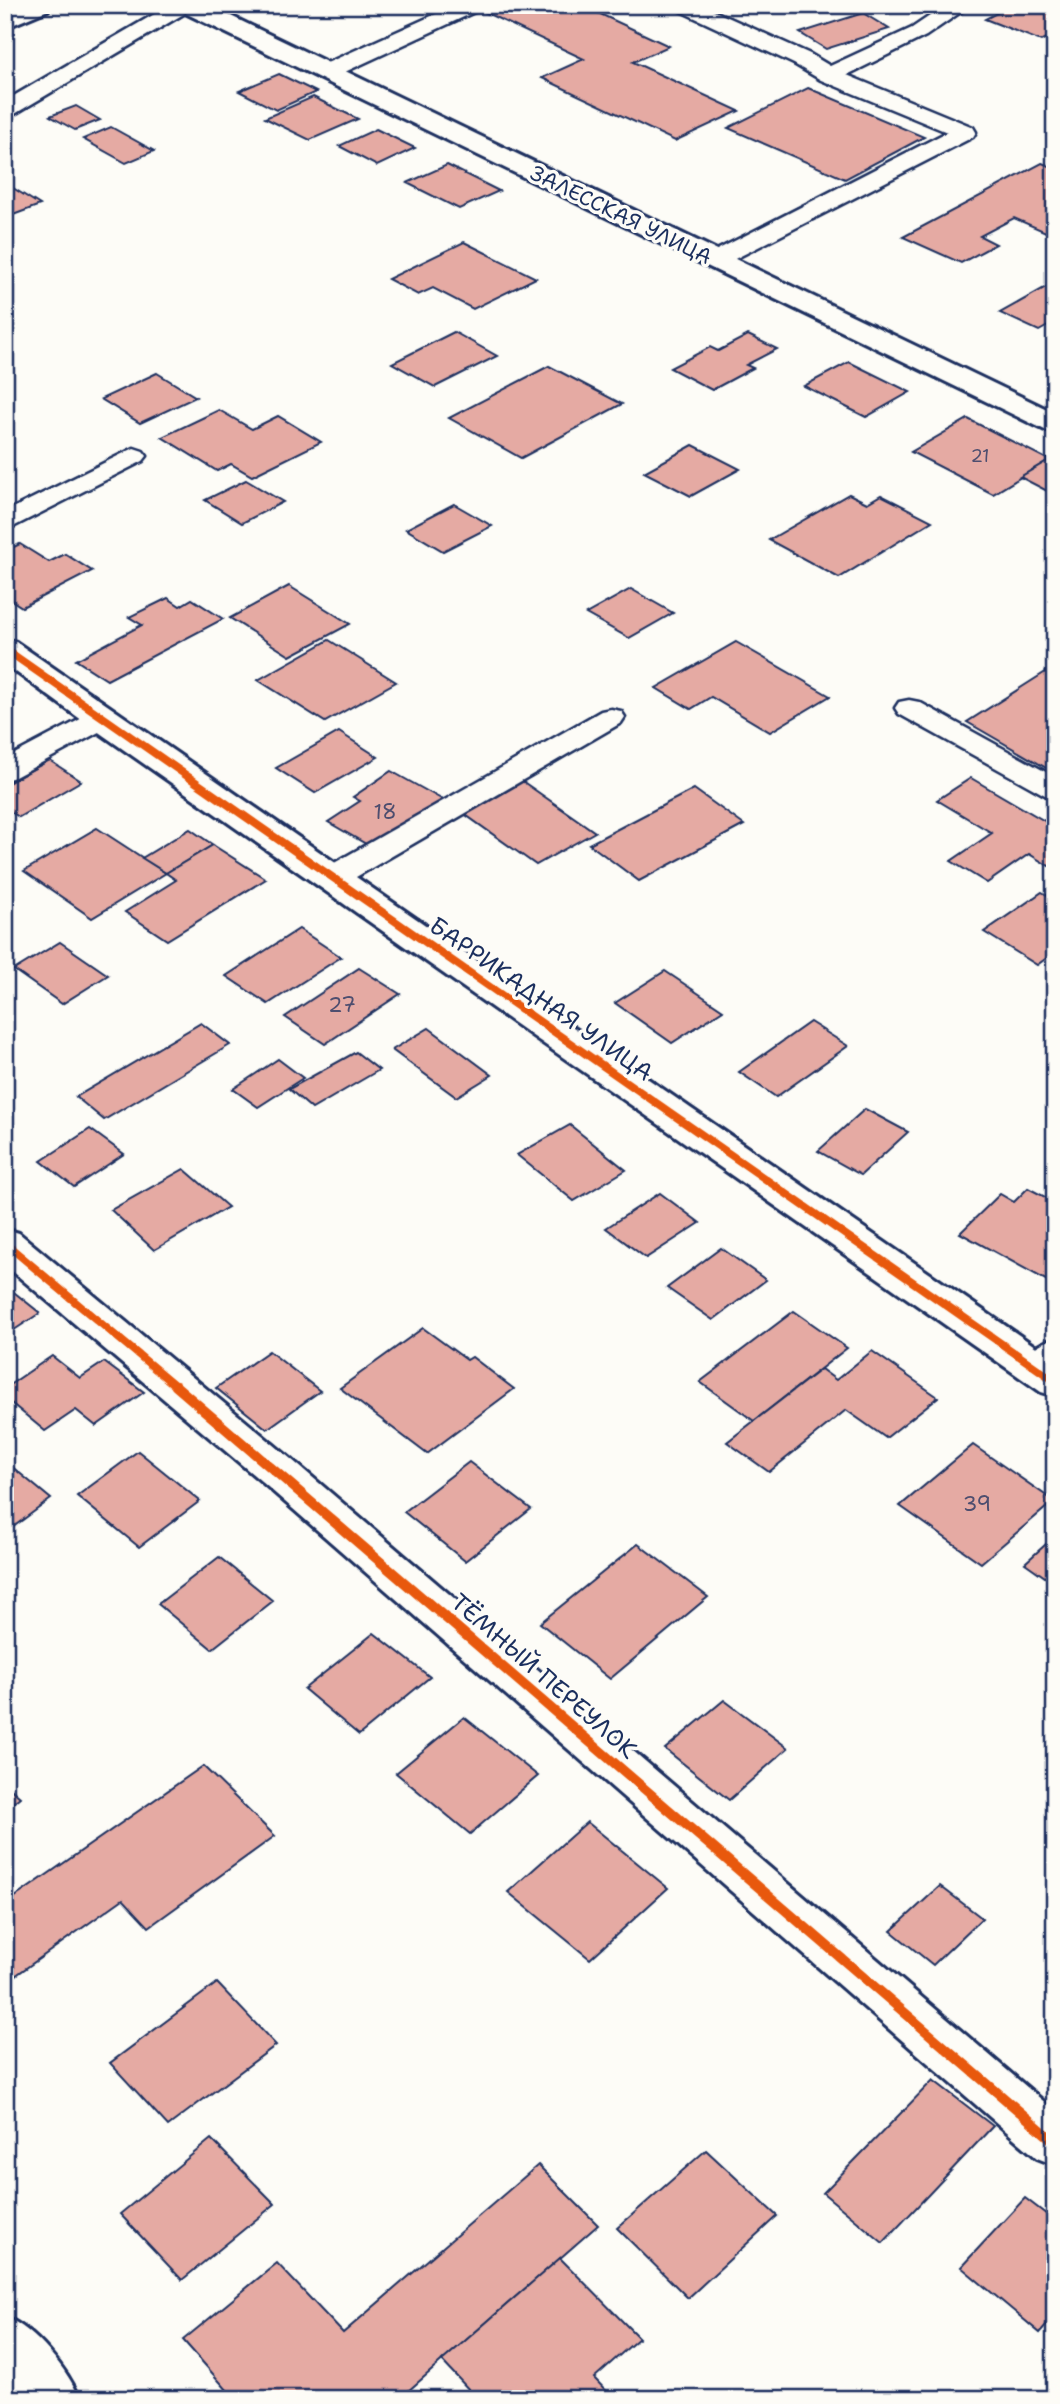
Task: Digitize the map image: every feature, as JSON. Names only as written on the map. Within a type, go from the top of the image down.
[{"type":"street","points":[[5,21],[39,5]]},
{"type":"street","name":"ЗАЛЕССКАЯ УЛИЦА","points":[[186,5],[1055,424]]},
{"type":"street","name":"БАРРИКАДНАЯ УЛИЦА","points":[[5,649],[102,719],[1048,1366]]},
{"type":"street","name":"ТЁМНЫЙ ПЕРЕУЛОК","points":[[5,1243],[276,1470],[1055,2142]]},
{"type":"street","points":[[5,2342],[54,2399]]},
{"type":"lane","points":[[5,110],[186,5]]},
{"type":"lane","points":[[326,72],[474,5]]},
{"type":"lane","points":[[683,5],[802,59],[829,75],[965,131],[715,260]]},
{"type":"lane","points":[[829,75],[919,32],[961,5]]},
{"type":"lane","points":[[5,523],[134,456]]},
{"type":"lane","points":[[909,708],[1055,789]]},
{"type":"lane","points":[[333,877],[611,717]]},
{"type":"lane","points":[[5,771],[102,719]]},
{"type":"building","points":[[497,5],[581,5],[669,46],[633,62],[739,111],[675,141],[542,78],[584,59],[482,11]]},
{"type":"building","points":[[1012,5],[1055,5],[1055,34],[1041,41],[985,19]]},
{"type":"building","points":[[863,13],[889,29],[826,49],[800,33]]},
{"type":"building","points":[[279,74],[316,92],[276,110],[239,91]]},
{"type":"building","points":[[808,88],[924,137],[845,179],[728,128]]},
{"type":"building","points":[[313,97],[358,119],[310,140],[265,118]]},
{"type":"building","points":[[76,106],[100,120],[75,130],[50,116]]},
{"type":"building","points":[[111,127],[154,151],[126,163],[83,139]]},
{"type":"building","points":[[376,129],[415,148],[377,166],[339,146]]},
{"type":"building","points":[[1042,163],[1055,168],[1055,236],[1014,218],[980,236],[996,244],[961,263],[903,237]]},
{"type":"building","points":[[447,165],[499,191],[459,209],[407,183]]},
{"type":"building","points":[[13,188],[40,205],[5,218],[5,191]]},
{"type":"building","points":[[464,242],[536,278],[473,309],[433,288],[418,295],[388,279]]},
{"type":"building","points":[[1055,282],[1055,322],[1039,331],[1000,313]]},
{"type":"building","points":[[454,332],[497,356],[435,387],[392,363]]},
{"type":"building","points":[[748,335],[777,349],[746,365],[753,368],[712,390],[670,368],[710,347],[718,351]]},
{"type":"building","points":[[849,362],[910,392],[866,417],[804,386]]},
{"type":"building","points":[[549,366],[622,404],[521,458],[449,418]]},
{"type":"building","points":[[157,373],[196,397],[140,423],[101,399]]},
{"type":"building","points":[[219,410],[252,429],[278,416],[321,442],[252,476],[231,464],[217,471],[162,437]]},
{"type":"building","points":[[968,419],[1049,460],[993,494],[911,452]]},
{"type":"building","points":[[693,445],[740,469],[691,496],[644,472]]},
{"type":"building","points":[[1049,460],[1055,463],[1055,495],[1020,477]]},
{"type":"building","points":[[246,480],[283,502],[242,523],[205,500]]},
{"type":"building","points":[[849,494],[867,503],[881,495],[932,521],[839,578],[769,540]]},
{"type":"building","points":[[454,504],[492,526],[443,551],[406,529]]},
{"type":"building","points":[[20,544],[49,562],[65,554],[92,571],[22,607],[5,596],[5,551]]},
{"type":"building","points":[[289,586],[350,624],[290,656],[230,618]]},
{"type":"building","points":[[631,589],[673,613],[629,638],[586,614]]},
{"type":"building","points":[[168,598],[180,606],[192,599],[223,619],[107,680],[76,660],[142,625],[129,617]]},
{"type":"building","points":[[329,640],[396,682],[325,722],[258,680]]},
{"type":"building","points":[[736,642],[830,696],[770,732],[711,697],[691,709],[656,688]]},
{"type":"building","points":[[1055,666],[1055,773],[967,722]]},
{"type":"building","points":[[339,732],[378,757],[315,793],[276,768]]},
{"type":"building","points":[[49,760],[81,781],[19,817],[5,808],[5,785]]},
{"type":"building","points":[[391,771],[443,800],[373,848],[328,822],[360,801],[353,797]]},
{"type":"building","points":[[971,778],[1055,827],[1055,862],[1049,866],[1029,854],[987,883],[951,861],[992,833],[937,800]]},
{"type":"building","points":[[522,781],[595,832],[536,865],[463,813]]},
{"type":"building","points":[[694,789],[744,825],[639,881],[589,844]]},
{"type":"building","points":[[97,828],[166,873],[92,918],[24,871]]},
{"type":"building","points":[[190,829],[213,845],[166,873],[142,858]]},
{"type":"building","points":[[213,845],[266,879],[167,940],[125,912],[176,880],[166,873]]},
{"type":"building","points":[[1042,892],[1055,900],[1055,952],[1037,965],[984,932]]},
{"type":"building","points":[[299,929],[341,957],[268,1004],[226,976]]},
{"type":"building","points":[[60,942],[108,975],[62,1004],[14,970]]},
{"type":"building","points":[[359,968],[400,994],[325,1044],[285,1017]]},
{"type":"building","points":[[665,971],[723,1010],[672,1043],[615,1003]]},
{"type":"building","points":[[810,1022],[848,1046],[776,1097],[739,1072]]},
{"type":"building","points":[[201,1023],[230,1045],[104,1120],[76,1097]]},
{"type":"building","points":[[429,1028],[492,1075],[456,1097],[392,1050]]},
{"type":"building","points":[[356,1052],[379,1070],[312,1109],[289,1089]]},
{"type":"building","points":[[278,1059],[303,1078],[258,1107],[233,1089]]},
{"type":"building","points":[[865,1109],[908,1132],[861,1175],[818,1151]]},
{"type":"building","points":[[570,1125],[626,1170],[574,1201],[517,1155]]},
{"type":"building","points":[[90,1129],[124,1154],[74,1187],[41,1161]]},
{"type":"building","points":[[184,1169],[228,1207],[154,1250],[111,1210]]},
{"type":"building","points":[[1028,1188],[1055,1202],[1055,1285],[960,1233],[1000,1194],[1014,1202]]},
{"type":"building","points":[[660,1193],[700,1223],[646,1258],[606,1228]]},
{"type":"building","points":[[721,1248],[766,1280],[713,1320],[667,1288]]},
{"type":"building","points":[[5,1285],[40,1313],[5,1336]]},
{"type":"building","points":[[794,1311],[847,1348],[754,1421],[700,1382]]},
{"type":"building","points":[[423,1328],[467,1360],[472,1357],[514,1389],[427,1454],[340,1388]]},
{"type":"building","points":[[269,1351],[320,1391],[267,1429],[216,1388]]},
{"type":"building","points":[[872,1351],[938,1397],[886,1438],[846,1410],[769,1472],[727,1442],[821,1369],[836,1380]]},
{"type":"building","points":[[52,1356],[80,1378],[104,1362],[144,1392],[96,1426],[76,1410],[45,1431],[5,1398],[5,1388]]},
{"type":"building","points":[[973,1445],[1054,1501],[981,1563],[900,1506]]},
{"type":"building","points":[[138,1451],[200,1501],[139,1547],[77,1496]]},
{"type":"building","points":[[5,1461],[51,1499],[5,1533]]},
{"type":"building","points":[[469,1462],[531,1509],[465,1561],[404,1512]]},
{"type":"building","points":[[1055,1536],[1055,1584],[1025,1563]]},
{"type":"building","points":[[638,1544],[708,1597],[610,1679],[540,1623]]},
{"type":"building","points":[[219,1557],[273,1601],[212,1649],[158,1604]]},
{"type":"building","points":[[374,1633],[430,1677],[359,1735],[304,1689]]},
{"type":"building","points":[[724,1700],[788,1748],[729,1800],[665,1749]]},
{"type":"building","points":[[464,1717],[538,1776],[470,1834],[396,1773]]},
{"type":"building","points":[[203,1766],[275,1836],[149,1927],[123,1899],[5,1983],[5,1904]]},
{"type":"building","points":[[5,1784],[20,1797],[5,1809]]},
{"type":"building","points":[[587,1822],[668,1888],[590,1959],[508,1892]]},
{"type":"building","points":[[940,1886],[982,1918],[933,1965],[891,1931]]},
{"type":"building","points":[[217,1983],[276,2045],[168,2126],[110,2063]]},
{"type":"building","points":[[933,2080],[993,2126],[883,2243],[823,2193]]},
{"type":"building","points":[[211,2139],[275,2204],[182,2280],[120,2214]]},
{"type":"building","points":[[706,2150],[777,2216],[688,2298],[617,2228]]},
{"type":"building","points":[[538,2165],[598,2225],[399,2399],[235,2399],[183,2340],[277,2263],[343,2333]]},
{"type":"building","points":[[1025,2198],[1055,2221],[1055,2316],[1040,2333],[961,2267]]},
{"type":"building","points":[[560,2258],[639,2338],[594,2378],[614,2399],[466,2399],[472,2393],[442,2361]]},
{"type":"cycle path","points":[[5,649],[1055,1381]]},
{"type":"cycle path","points":[[5,1243],[276,1470],[1055,2142]]}]
